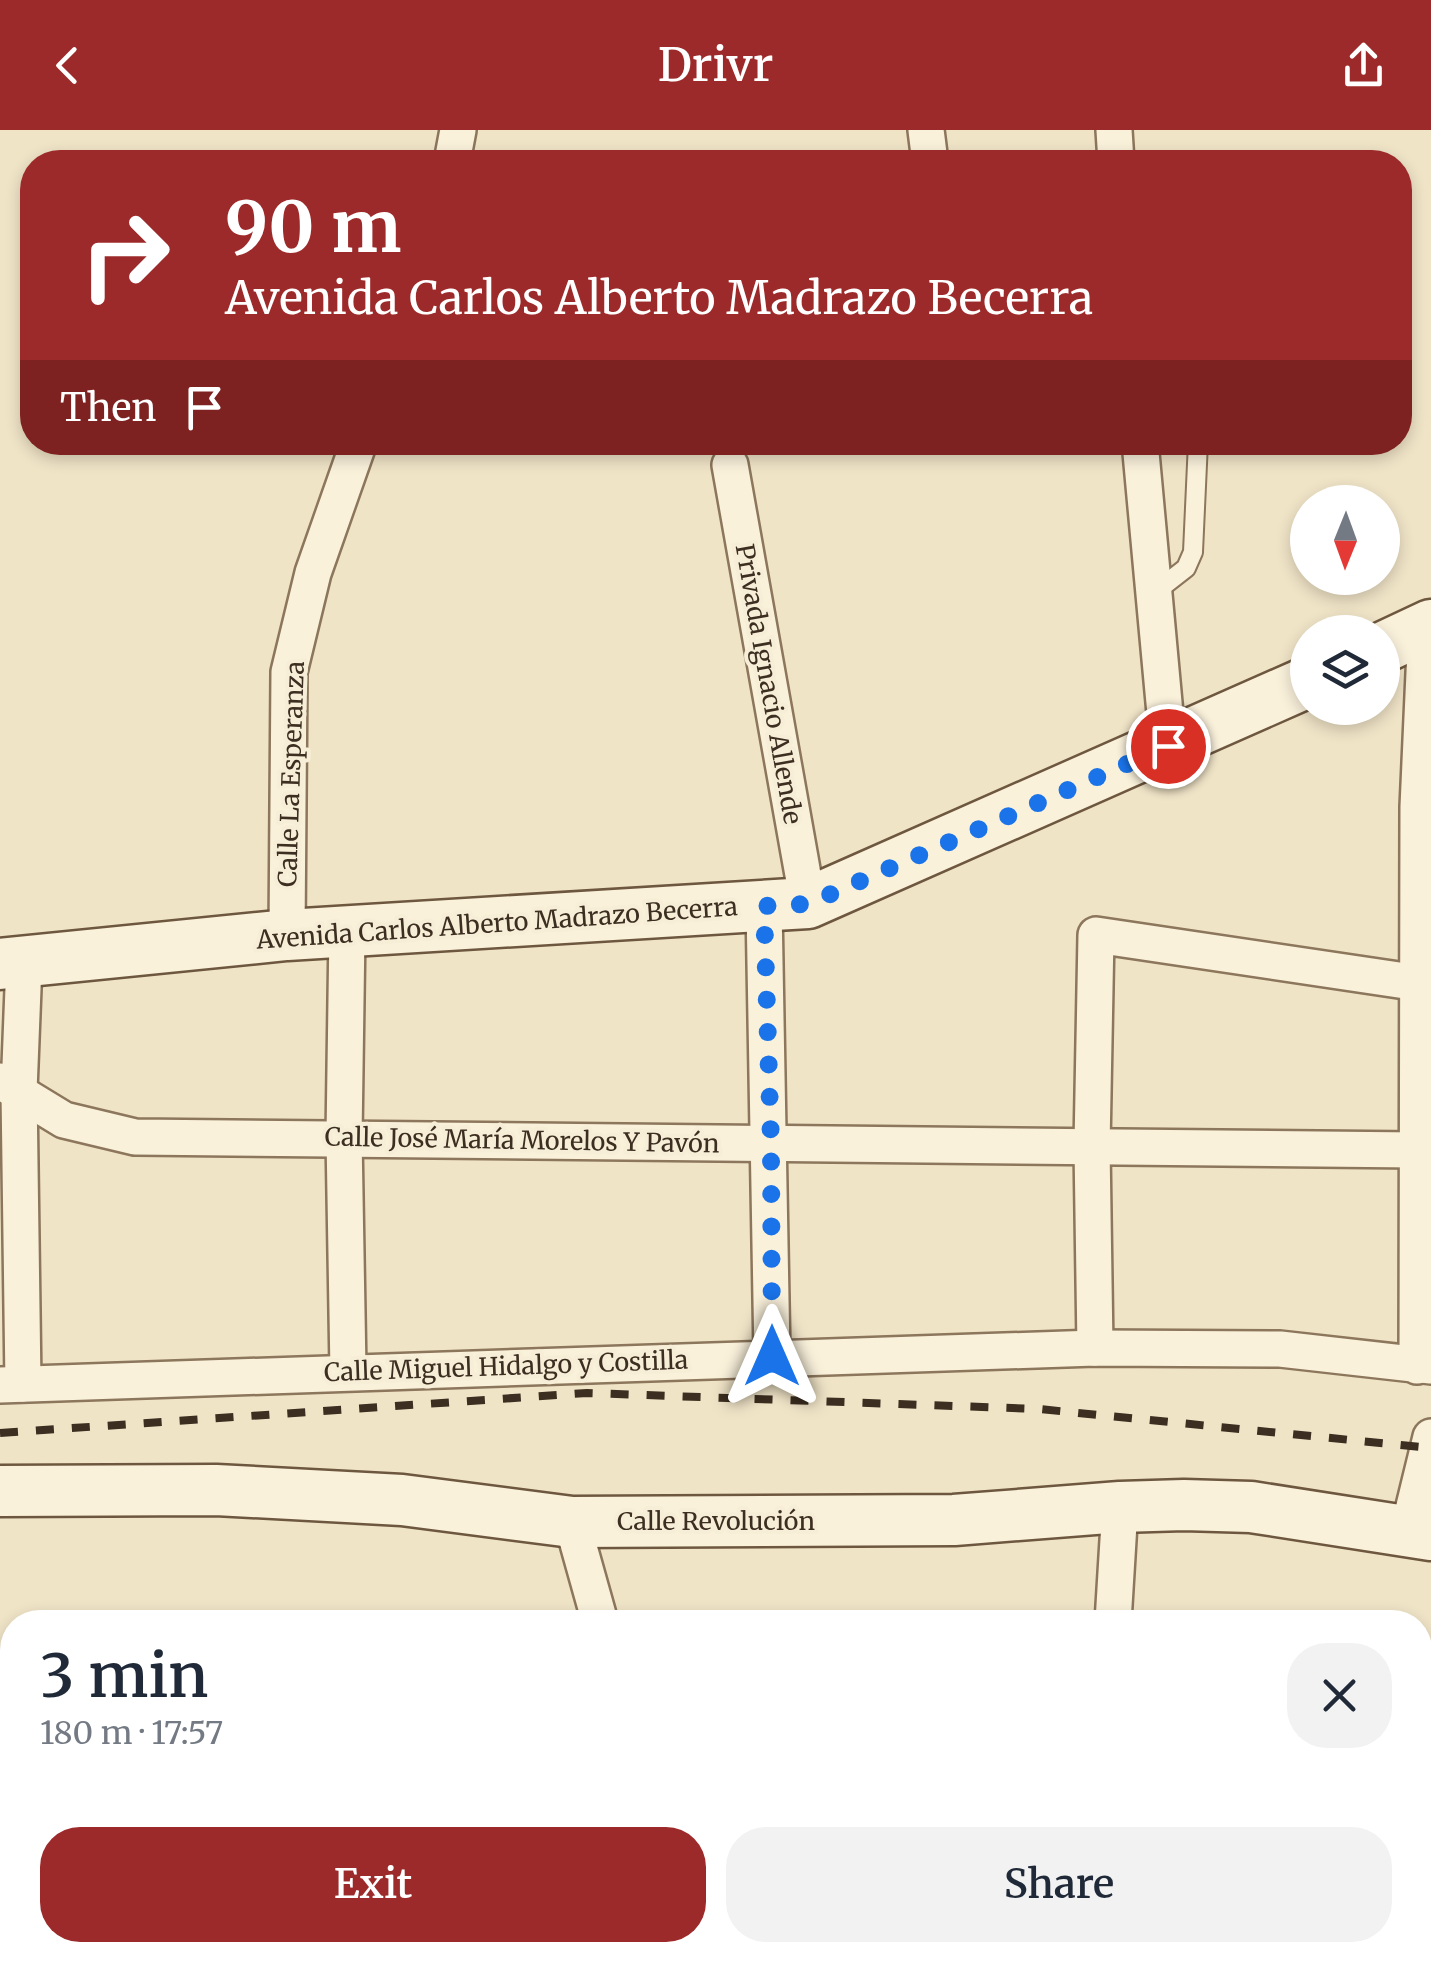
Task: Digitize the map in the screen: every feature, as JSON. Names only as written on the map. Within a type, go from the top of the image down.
[{"type":"street","name":"Calle La Esperanza","points":[[287,935],[289,672],[313,573],[354,455]]},
{"type":"street","points":[[1141,455],[1168,746]]},
{"type":"street","name":"Privada Ignacio Allende","points":[[730,465],[786,905],[771,1144],[772,1356]]},
{"type":"street","points":[[1413,634],[1424,1366]]},
{"type":"street","name":"Avenida Carlos Alberto Madrazo Becerra","points":[[12,964],[287,935],[786,905],[1168,746],[1290,690]]},
{"type":"street","points":[[347,931],[344,1137],[348,1371]]},
{"type":"street","points":[[1095,1348],[1092,1146],[1096,935],[1420,983]]},
{"type":"street","points":[[12,964],[12,1384]]},
{"type":"street","name":"Calle José María Morelos Y Pavón","points":[[10,1086],[64,1120],[135,1137],[1418,1150]]},
{"type":"street","name":"Calle Miguel Hidalgo y Costilla","points":[[12,1384],[1095,1348],[1280,1349],[1424,1366]]},
{"type":"street","points":[[1420,1533],[1431,1437]]},
{"type":"street","name":"Calle Revolución","points":[[0,1491],[216,1490],[402,1500],[572,1522],[954,1520],[1120,1507],[1251,1507],[1420,1533]]},
{"type":"street","points":[[1114,1610],[1120,1507]]},
{"type":"street","points":[[572,1522],[597,1610]]},
{"type":"lane","points":[[1154,593],[1186,568],[1194,552],[1198,455]]},
{"type":"railway","points":[[0,1433],[587,1393],[1039,1409],[1431,1448]]},
{"type":"route","points":[[772,1356],[764,906],[808,904],[1168,746]]}]
